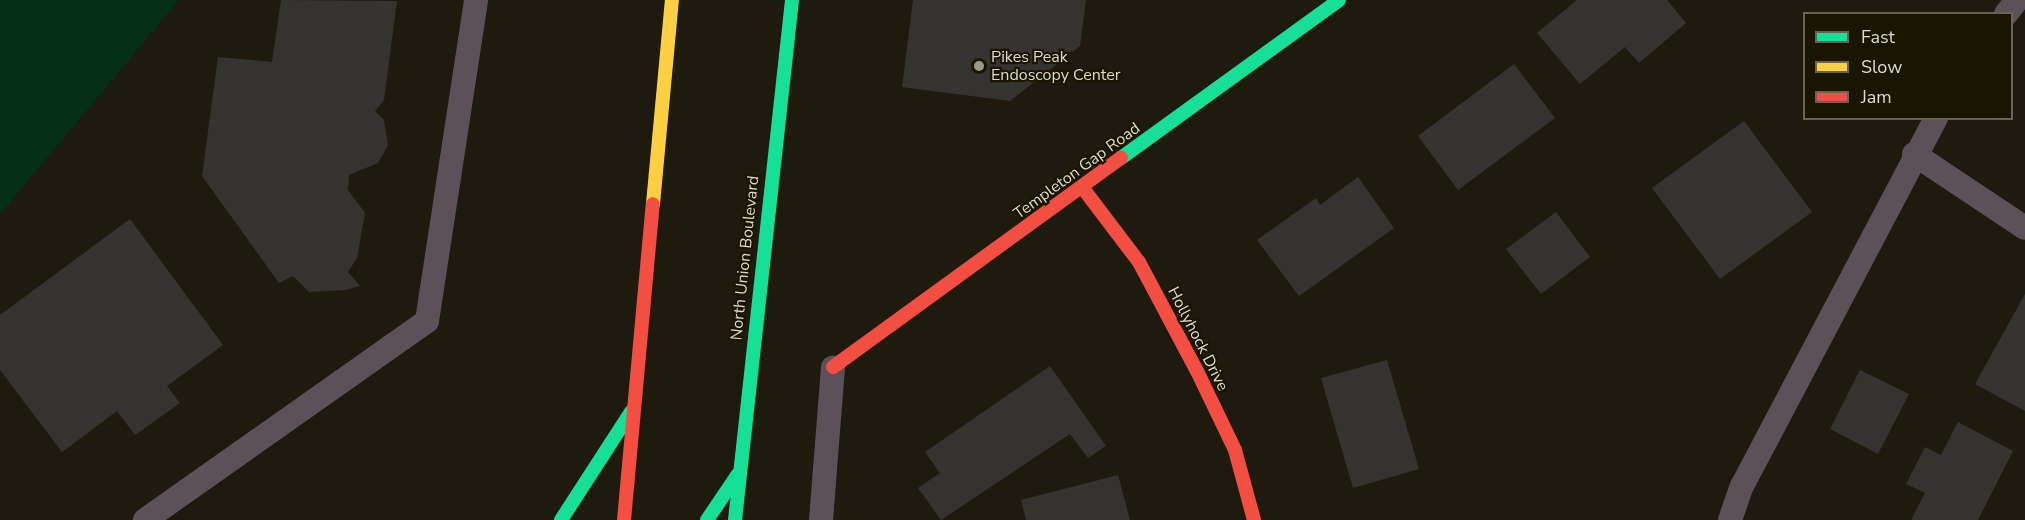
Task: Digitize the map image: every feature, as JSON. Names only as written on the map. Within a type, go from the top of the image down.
[{"type":"main road","points":[[624,520],[672,0]]},
{"type":"main road","name":"North Union Boulevard","points":[[735,520],[792,0]]},
{"type":"main road","name":"Templeton Gap Road","points":[[833,367],[1339,0]]},
{"type":"main road","name":"Hollyhock Drive","points":[[1082,187],[1139,262],[1197,370],[1235,450],[1254,520]]},
{"type":"main road","points":[[561,520],[635,405]]},
{"type":"main road","points":[[707,520],[739,472]]},
{"type":"lane","points":[[145,520],[427,321],[476,0]]},
{"type":"lane","points":[[2008,12],[2017,0]]},
{"type":"lane","points":[[1730,520],[1742,486],[1914,154],[1935,120]]},
{"type":"lane","points":[[1914,154],[2025,228]]},
{"type":"lane","points":[[821,520],[833,367]]},
{"type":"green space","points":[[0,0],[179,0],[0,214]]},
{"type":"building","points":[[281,0],[397,1],[384,100],[375,111],[384,120],[388,145],[378,163],[349,175],[348,190],[365,213],[357,258],[348,272],[360,286],[346,290],[309,292],[293,276],[279,283],[202,176],[218,57],[272,62]]},
{"type":"building","name":"Pikes Peak Endoscopy Center","points":[[913,0],[1086,0],[1080,46],[1010,101],[902,87]]},
{"type":"building","points":[[1577,0],[1667,0],[1686,23],[1639,63],[1625,47],[1580,84],[1537,33]]},
{"type":"building","points":[[1514,64],[1555,118],[1458,190],[1418,136]]},
{"type":"building","points":[[1744,121],[1812,212],[1720,279],[1652,188]]},
{"type":"building","points":[[1358,177],[1394,228],[1299,296],[1257,240],[1316,198],[1320,205]]},
{"type":"building","points":[[1556,212],[1590,257],[1541,294],[1506,249]]},
{"type":"building","points":[[130,219],[223,345],[167,386],[180,403],[135,435],[117,411],[62,452],[0,370],[0,315]]},
{"type":"building","points":[[2025,294],[2025,411],[1975,384]]},
{"type":"building","points":[[1387,360],[1419,469],[1353,488],[1321,378]]},
{"type":"building","points":[[1050,366],[1106,446],[1088,458],[1070,434],[941,520],[918,488],[940,473],[925,452]]},
{"type":"building","points":[[1860,370],[1909,394],[1878,454],[1830,429]]},
{"type":"building","points":[[1958,422],[2013,451],[1978,520],[1911,520],[1925,493],[1906,484],[1925,447],[1941,455]]},
{"type":"building","points":[[1118,475],[1130,520],[1026,520],[1021,500]]},
{"type":"traffic: fast","points":[[735,520],[792,0]]},
{"type":"traffic: fast","points":[[1121,158],[1339,0]]},
{"type":"traffic: fast","points":[[561,520],[631,412]]},
{"type":"traffic: fast","points":[[707,520],[738,474]]},
{"type":"traffic: slow","points":[[653,204],[672,0]]},
{"type":"traffic: jam","points":[[833,367],[1121,158]]},
{"type":"traffic: jam","points":[[1082,187],[1139,262],[1197,371],[1235,450],[1254,520]]},
{"type":"traffic: jam","points":[[624,520],[653,204]]},
{"type":"place","name":"Pikes Peak Endoscopy Center","points":[[979,66]]}]
